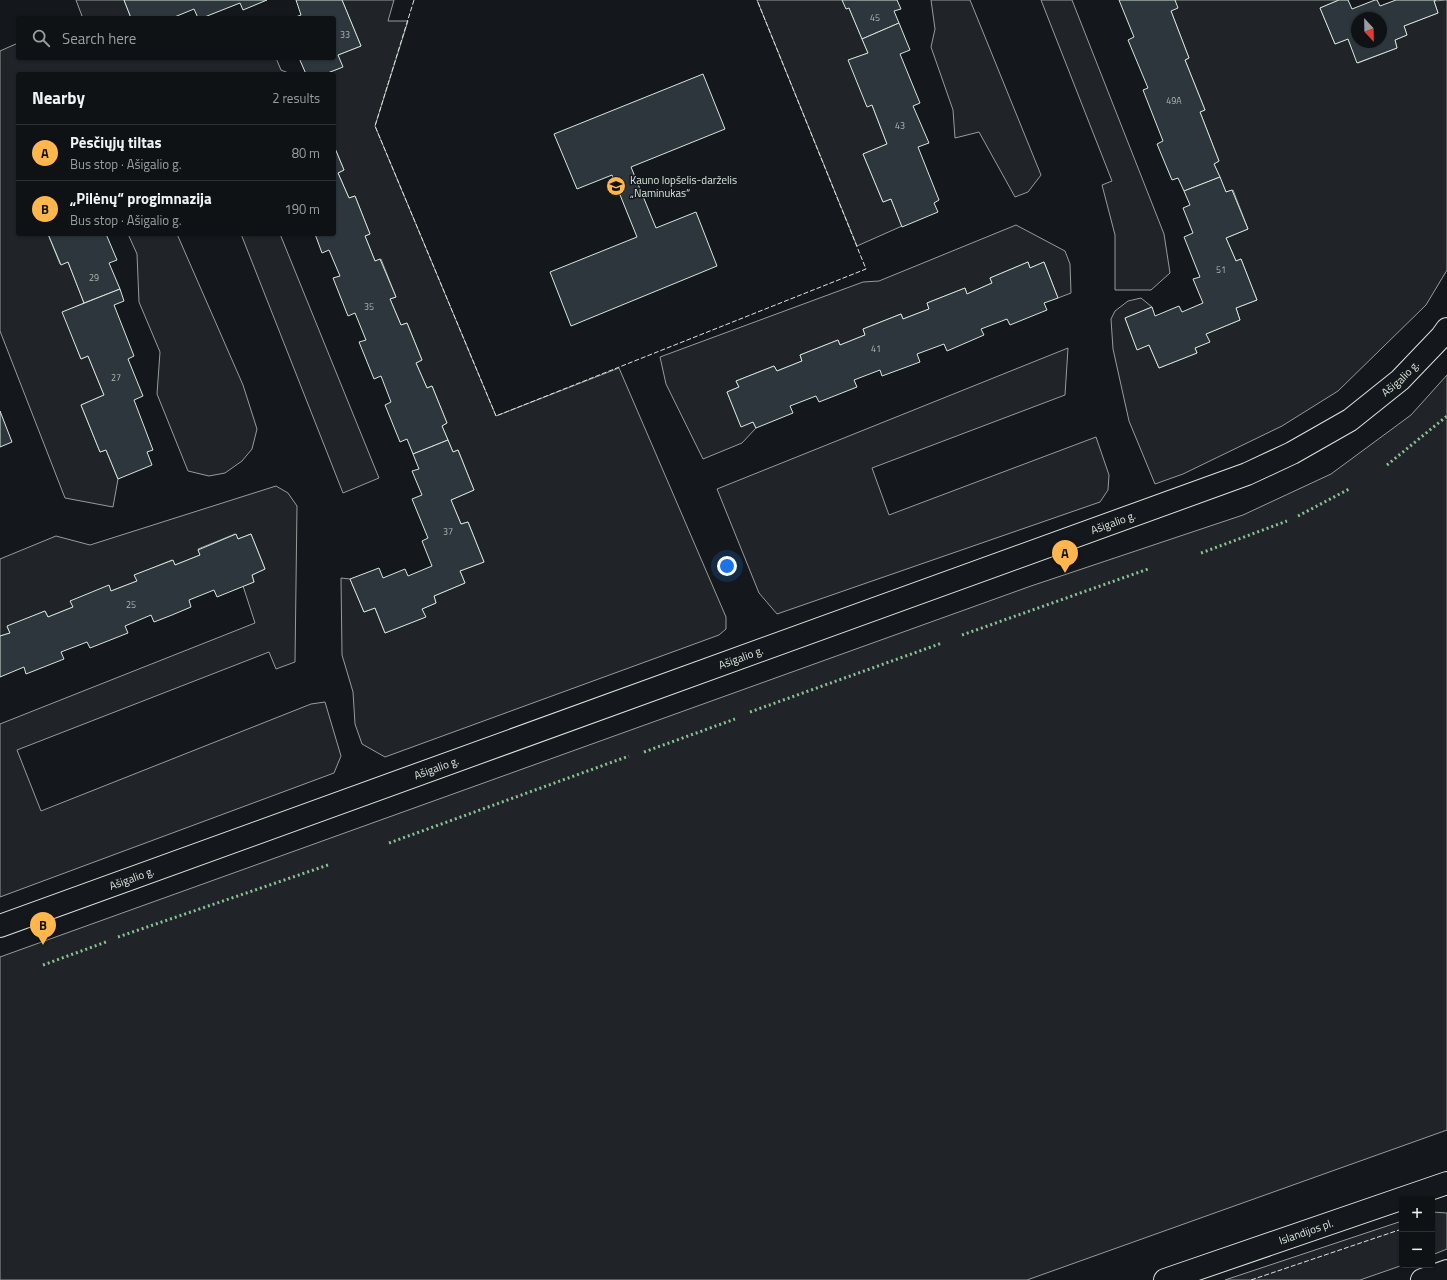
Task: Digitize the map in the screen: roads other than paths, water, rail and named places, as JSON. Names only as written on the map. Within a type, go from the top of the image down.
[{"type":"main road","name":"Ašigalio g.","points":[[0,926],[1247,474],[1292,453],[1350,420],[1400,380],[1442,336],[1447,328]]},
{"type":"main road","name":"Islandijos pl.","points":[[1164,1280],[1447,1183]]},
{"type":"main road","points":[[1422,1280],[1447,1271]]},
{"type":"place","name":"Kauno lopšelis-darželis „Naminukas“","points":[[616,186]]},
{"type":"place","name":"Pėsčiųjų tiltas","points":[[1065,573]]},
{"type":"place","name":"„Pilėnų“ progimnazija","points":[[43,945]]}]
